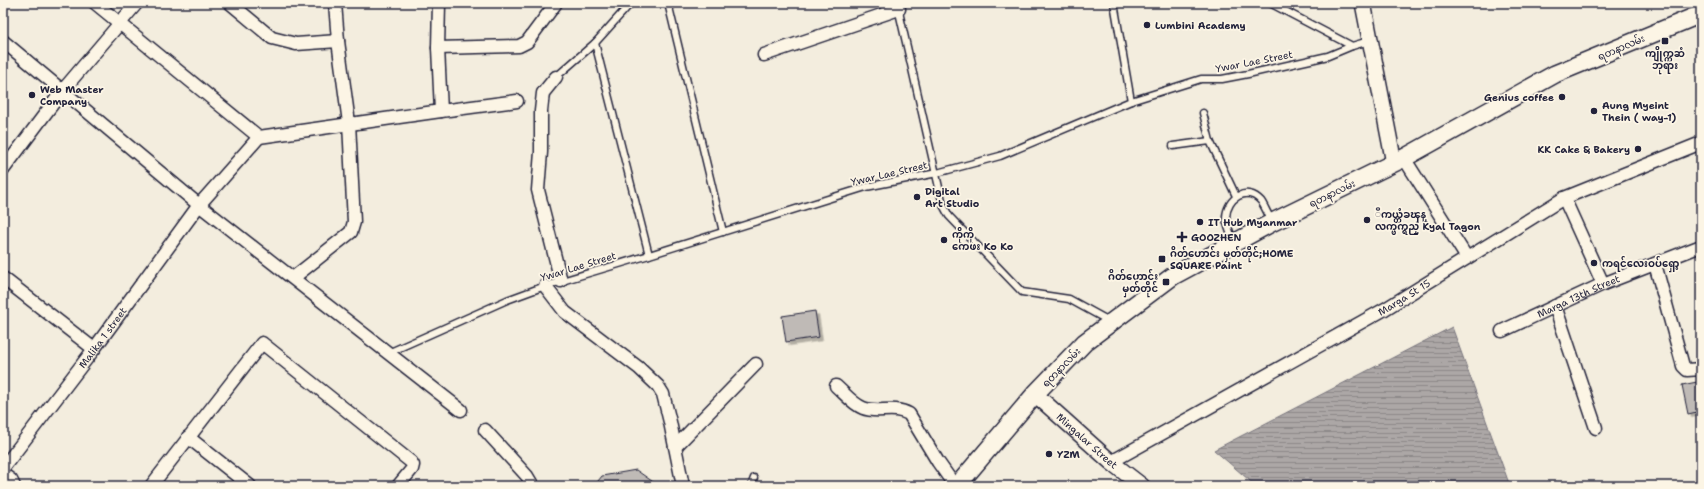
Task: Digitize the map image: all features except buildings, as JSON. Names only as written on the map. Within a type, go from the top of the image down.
[{"type":"main road","name":"ရတနာလမ်း","points":[[956,486],[1035,394],[1085,342],[1173,276],[1273,222],[1399,160],[1555,74],[1701,14]]},
{"type":"street","points":[[95,3],[259,137],[349,123],[518,101]]},
{"type":"street","points":[[3,170],[63,90],[137,3]]},
{"type":"street","points":[[230,3],[272,38],[296,44],[338,41]]},
{"type":"street","points":[[293,278],[351,232],[353,227],[349,123],[338,41],[335,3]]},
{"type":"street","points":[[439,3],[438,48],[441,111]]},
{"type":"street","points":[[438,48],[519,46],[527,42],[556,3]]},
{"type":"street","points":[[1363,3],[1369,41],[1399,160],[1467,258]]},
{"type":"street","points":[[764,55],[898,6]]},
{"type":"street","points":[[3,41],[199,205],[461,410]]},
{"type":"street","points":[[556,77],[543,93],[538,190],[561,281]]},
{"type":"street","name":"Malika 1 street","points":[[3,468],[94,349],[199,205],[259,137]]},
{"type":"street","name":"Marga St 15","points":[[1111,462],[1385,309],[1564,198],[1701,143]]},
{"type":"street","points":[[1564,198],[1603,284]]},
{"type":"street","name":"Marga 13th Street","points":[[1502,331],[1603,284],[1701,246]]},
{"type":"street","points":[[1655,264],[1683,366],[1687,370],[1701,369]]},
{"type":"street","points":[[3,278],[94,349]]},
{"type":"street","points":[[545,286],[565,312],[639,368],[658,386],[663,394],[676,447],[682,486]]},
{"type":"street","points":[[1555,306],[1596,428]]},
{"type":"street","points":[[151,486],[262,343],[411,462],[413,465],[412,469],[398,486]]},
{"type":"street","points":[[676,447],[756,364]]},
{"type":"street","points":[[836,386],[854,403],[864,408],[902,410],[909,414],[938,462],[956,486]]},
{"type":"street","name":"Mingalar Street","points":[[1035,394],[1111,462],[1142,486]]},
{"type":"street","points":[[486,430],[534,486]]},
{"type":"street","points":[[188,437],[250,486]]},
{"type":"street","points":[[3,474],[11,480],[14,486]]},
{"type":"lane","points":[[556,77],[595,42],[631,3]]},
{"type":"lane","points":[[668,3],[724,232]]},
{"type":"lane","points":[[1114,3],[1131,101]]},
{"type":"lane","points":[[1270,3],[1352,46]]},
{"type":"lane","points":[[898,6],[937,173],[943,205],[949,216],[1022,292],[1069,299],[1110,322]]},
{"type":"lane","name":"Ywar Lae Street","points":[[388,353],[507,300],[545,286],[650,256],[866,187],[937,173],[1000,156],[1131,101],[1201,79],[1222,79],[1328,56],[1369,41]]},
{"type":"lane","points":[[595,42],[650,256]]},
{"type":"lane","points":[[1203,113],[1210,141],[1236,196]]},
{"type":"lane","points":[[1173,146],[1210,141]]},
{"type":"lane","points":[[1234,243],[1226,218],[1228,205],[1236,196],[1248,194],[1260,200],[1273,222]]},
{"type":"lane","points":[[750,486],[754,478]]},
{"type":"shaded area","points":[[1452,327],[1510,486],[1256,486],[1214,450]]},
{"type":"place","name":"Lumbini Academy","points":[[1147,25]]},
{"type":"place","name":"ကျိုက္ကဆံ ဘုရား","points":[[1665,41]]},
{"type":"place","name":"Web Master Company","points":[[32,95]]},
{"type":"place","name":"Genius coffee","points":[[1562,97]]},
{"type":"place","name":"Aung Myeint Thein ( way-1)","points":[[1594,111]]},
{"type":"place","name":"KK Cake & Bakery","points":[[1638,149]]},
{"type":"place","name":"Digital Art Studio","points":[[917,197]]},
{"type":"place","name":"ဳကယ္တံခၾန္ လက္ဖက္ရည္ Kyal Tagon","points":[[1367,220]]},
{"type":"place","name":"IT Hub Myanmar","points":[[1200,222]]},
{"type":"place","name":"GOOZHEN","points":[[1182,237]]},
{"type":"place","name":"ကိုကို ကေဖး Ko Ko","points":[[944,240]]},
{"type":"place","name":"ဂိတ်ဟောင်း မှတ်တိုင်;HOME SQUARE Paint","points":[[1162,259]]},
{"type":"place","name":"ကရင်လေးဝပ်ရှော့","points":[[1594,263]]},
{"type":"place","name":"ဂိတ်ဟောင်း မှတ်တိုင်","points":[[1166,282]]},
{"type":"place","name":"YZM","points":[[1049,454]]}]
